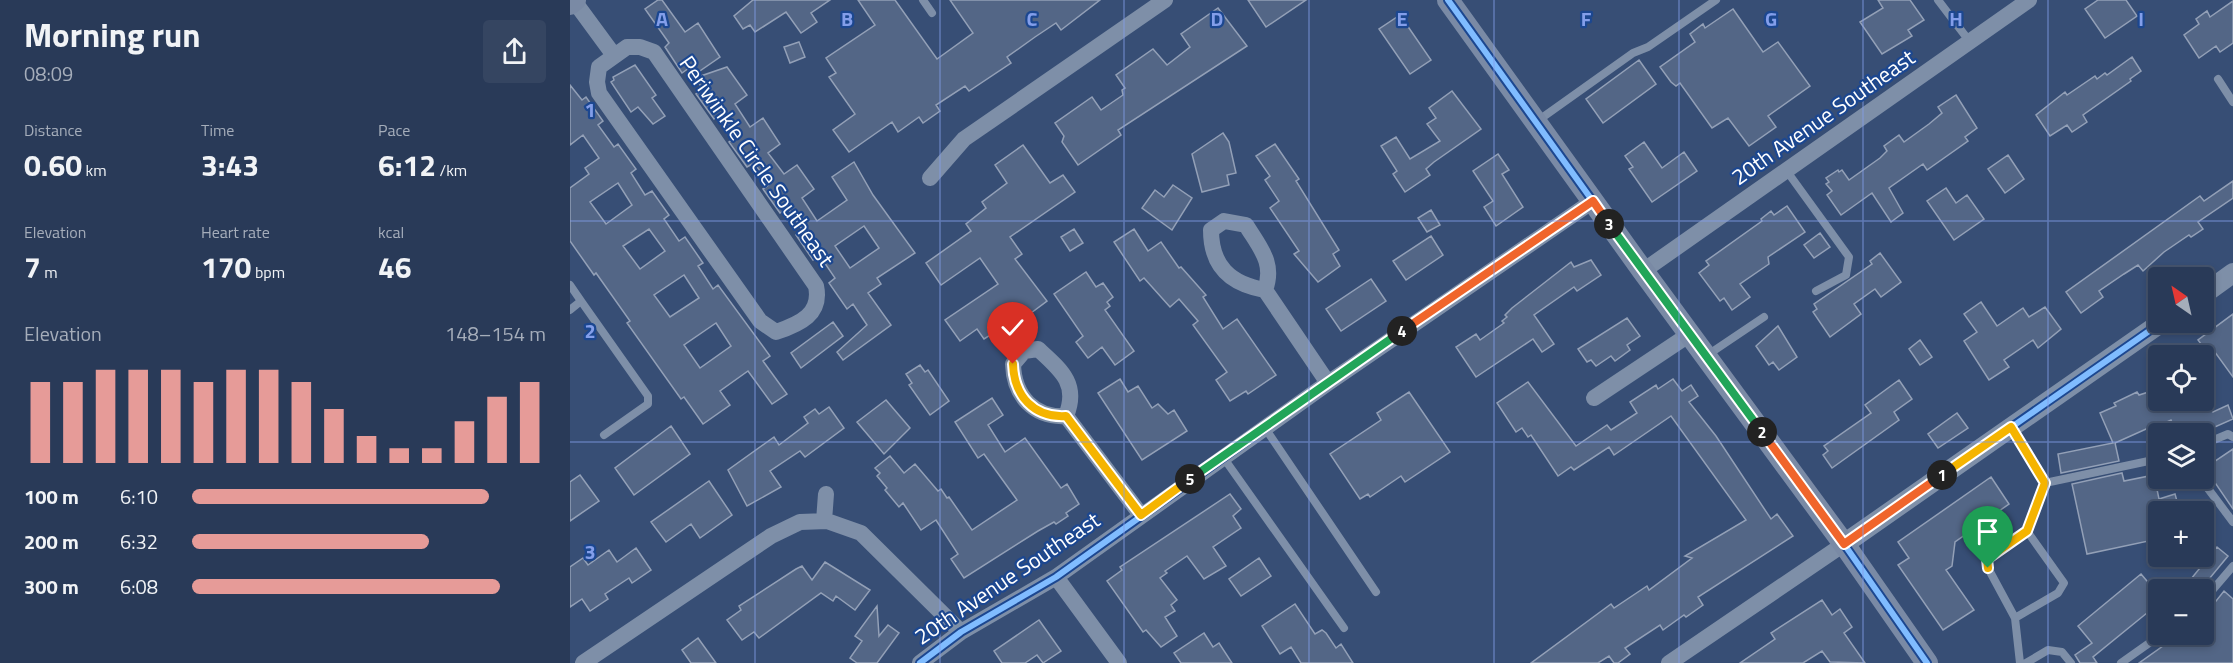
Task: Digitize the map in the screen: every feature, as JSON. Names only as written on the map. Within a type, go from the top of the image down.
[{"type":"main road","points":[[1448,0],[1642,271],[1844,544],[1927,663]]},
{"type":"street","points":[[930,178],[964,139],[1165,0]]},
{"type":"street","name":"20th Avenue Southeast","points":[[1642,271],[2029,0]]},
{"type":"street","points":[[573,2],[614,54]]},
{"type":"street","name":"Periwinkle Circle Southeast","points":[[627,47],[640,47],[654,52],[816,286],[819,297],[814,311],[796,326],[776,332],[760,321],[599,93],[597,82],[599,68],[614,54],[627,47]]},
{"type":"street","name":"20th Avenue Southeast","points":[[920,663],[961,632],[1056,577],[1264,427],[1593,201]]},
{"type":"street","points":[[2214,287],[2233,273]]},
{"type":"street","points":[[1265,290],[1328,383]]},
{"type":"street","points":[[1669,663],[2148,332]]},
{"type":"street","points":[[1594,398],[1690,334]]},
{"type":"street","points":[[1066,416],[1141,515]]},
{"type":"street","points":[[824,521],[826,494]]},
{"type":"street","points":[[583,663],[771,536],[800,522],[824,521],[861,533],[961,632]]},
{"type":"street","points":[[1056,577],[1119,663]]},
{"type":"lane","points":[[923,0],[932,13]]},
{"type":"lane","points":[[1536,122],[1633,53],[1648,47],[1716,0]]},
{"type":"lane","points":[[1938,0],[1970,42]]},
{"type":"lane","points":[[2218,79],[2233,102]]},
{"type":"lane","points":[[1786,170],[1849,257],[1846,275],[1816,291]]},
{"type":"lane","points":[[570,285],[648,396],[648,404],[604,435]]},
{"type":"lane","points":[[570,310],[581,301]]},
{"type":"lane","points":[[1706,356],[1764,317]]},
{"type":"lane","points":[[1264,427],[1376,592]]},
{"type":"lane","points":[[2011,427],[2045,483]]},
{"type":"lane","points":[[2214,440],[2228,434],[2233,437]]},
{"type":"lane","points":[[1223,456],[1344,628]]},
{"type":"lane","points":[[2045,483],[2148,461]]},
{"type":"lane","points":[[2020,663],[2015,618],[1988,568],[1987,559],[2027,531],[2045,483]]},
{"type":"lane","points":[[2208,489],[2233,522]]},
{"type":"lane","points":[[2015,618],[2058,593],[2064,584],[2027,531]]},
{"type":"lane","points":[[2214,588],[2233,566]]},
{"type":"lane","points":[[2121,663],[2148,644]]},
{"type":"lane","points":[[2026,663],[2048,650],[2062,652],[2071,663]]},
{"type":"building","points":[[658,0],[662,0],[685,32],[698,23],[720,57],[694,75],[689,68],[682,73],[665,47],[669,43],[645,9]]},
{"type":"building","points":[[753,0],[830,0],[811,13],[817,22],[801,33],[786,12],[755,32],[750,25],[743,29],[734,16]]},
{"type":"building","points":[[858,0],[895,0],[937,59],[973,33],[950,0],[1100,0],[1061,30],[1056,23],[1035,37],[1007,57],[1011,63],[969,91],[965,86],[936,105],[940,111],[923,123],[919,117],[898,132],[892,122],[849,152],[833,130],[855,114],[829,77],[836,73],[826,58],[875,25]]},
{"type":"building","points":[[1248,0],[1306,0],[1266,27]]},
{"type":"building","points":[[1878,0],[1910,0],[1924,20],[1908,30],[1912,36],[1882,54],[1860,22],[1883,8]]},
{"type":"building","points":[[2098,0],[2126,0],[2137,16],[2105,38],[2085,9]]},
{"type":"building","points":[[2233,1],[2233,43],[2220,52],[2216,46],[2199,58],[2184,35],[2199,24],[2196,19],[2207,11],[2210,17]]},
{"type":"building","points":[[1218,8],[1247,46],[1118,130],[1121,135],[1078,165],[1062,142],[1064,136],[1055,123],[1092,97],[1101,110],[1123,95],[1122,90],[1125,88],[1116,75],[1153,49],[1167,65],[1190,47],[1181,34]]},
{"type":"building","points":[[1733,9],[1763,52],[1778,42],[1810,86],[1768,116],[1776,127],[1749,146],[1728,118],[1712,128],[1680,83],[1676,86],[1671,82],[1660,67],[1695,42],[1690,34],[1703,24],[1705,28]]},
{"type":"building","points":[[1400,15],[1431,60],[1410,74],[1379,29]]},
{"type":"building","points":[[799,42],[805,57],[790,63],[784,47]]},
{"type":"building","points":[[2132,57],[2141,71],[2130,79],[2131,81],[2083,115],[2087,122],[2072,132],[2067,125],[2050,136],[2036,115],[2065,92],[2067,95],[2095,76],[2097,79],[2105,73],[2107,75]]},
{"type":"building","points":[[1639,60],[1656,84],[1603,123],[1586,99]]},
{"type":"building","points":[[635,65],[656,95],[652,98],[665,116],[653,124],[638,107],[631,112],[611,82],[614,80],[613,77]]},
{"type":"building","points":[[727,67],[747,95],[735,104],[750,127],[763,118],[780,144],[768,153],[784,174],[797,165],[814,189],[802,198],[817,221],[847,200],[832,177],[854,162],[873,195],[915,253],[877,278],[881,284],[868,293],[891,325],[843,360],[837,352],[867,325],[853,304],[847,309],[829,283],[835,278],[820,256],[813,260],[796,235],[803,231],[788,208],[780,213],[763,189],[770,184],[754,163],[747,167],[729,142],[735,138],[719,115],[714,119],[696,94],[703,89],[695,78]],"holes":[[[864,226],[879,248],[850,268],[835,246]]]},
{"type":"building","points":[[570,85],[582,100],[586,97],[603,121],[598,125],[614,147],[618,144],[636,169],[631,173],[645,195],[652,191],[669,215],[664,219],[679,241],[685,237],[703,263],[698,266],[713,289],[718,285],[770,356],[763,361],[787,394],[772,404],[748,371],[720,391],[730,405],[703,424],[684,397],[681,399],[627,323],[630,321],[570,241],[570,188],[589,174],[585,168],[599,158],[583,135],[570,145]],"holes":[[[618,183],[632,205],[606,224],[590,202]],[[649,229],[665,251],[640,269],[623,246]],[[684,275],[699,298],[670,317],[654,295]],[[716,323],[731,346],[700,368],[684,345]]]},
{"type":"building","points":[[1452,91],[1481,129],[1434,162],[1426,169],[1430,175],[1405,192],[1393,174],[1397,171],[1381,146],[1396,137],[1410,159],[1440,141],[1427,124],[1436,118],[1429,108]]},
{"type":"building","points":[[1956,95],[1977,128],[1965,137],[1968,141],[1927,170],[1923,164],[1889,188],[1903,213],[1891,222],[1872,193],[1841,215],[1827,195],[1832,191],[1826,184],[1829,182],[1826,178],[1842,170],[1849,180],[1880,158],[1887,151],[1884,146],[1899,135],[1904,142],[1929,124],[1942,113],[1938,107]]},
{"type":"building","points":[[1223,133],[1229,142],[1236,173],[1227,175],[1229,185],[1202,192],[1192,154]]},
{"type":"building","points":[[1644,142],[1662,168],[1684,152],[1697,171],[1652,202],[1629,169],[1633,167],[1625,156]]},
{"type":"building","points":[[1275,144],[1299,179],[1296,181],[1339,250],[1333,254],[1340,266],[1318,282],[1294,254],[1299,251],[1270,208],[1279,201],[1265,180],[1270,176],[1256,156]]},
{"type":"building","points":[[1023,145],[1050,183],[1063,175],[1075,192],[1010,237],[1022,254],[1015,259],[1047,301],[1023,319],[1021,316],[984,339],[977,329],[960,341],[945,320],[998,284],[980,258],[941,285],[926,263],[971,231],[966,224],[986,208],[982,202],[1007,183],[995,165]]},
{"type":"building","points":[[1498,154],[1509,170],[1502,174],[1523,207],[1496,226],[1484,207],[1493,201],[1473,171]]},
{"type":"building","points":[[2008,155],[2024,179],[2005,193],[1988,169]]},
{"type":"building","points":[[2233,181],[2233,198],[2198,222],[2203,229],[2191,237],[2189,235],[2164,252],[2143,271],[2138,265],[2099,291],[2103,297],[2081,313],[2066,292],[2200,196],[2204,201]]},
{"type":"building","points":[[1173,185],[1192,198],[1172,230],[1142,208],[1155,190],[1164,197]]},
{"type":"building","points":[[1946,188],[1956,203],[1967,195],[1984,219],[1954,240],[1927,201]]},
{"type":"building","points":[[1787,206],[1805,232],[1768,257],[1769,264],[1740,284],[1750,297],[1732,310],[1724,298],[1720,301],[1699,273],[1709,265],[1706,261],[1762,221],[1761,219],[1771,211],[1774,215]]},
{"type":"building","points":[[1431,210],[1440,225],[1427,232],[1418,218]]},
{"type":"building","points":[[1074,229],[1083,243],[1070,251],[1061,237]]},
{"type":"building","points":[[1134,229],[1148,251],[1161,242],[1179,268],[1181,267],[1206,295],[1203,297],[1223,329],[1237,319],[1276,375],[1248,394],[1246,391],[1230,401],[1216,380],[1227,372],[1193,325],[1198,321],[1179,299],[1170,307],[1144,278],[1140,281],[1114,242]]},
{"type":"building","points":[[1820,233],[1830,247],[1814,258],[1804,245]]},
{"type":"building","points":[[1431,236],[1443,255],[1406,280],[1393,261]]},
{"type":"building","points":[[1880,253],[1901,282],[1881,297],[1875,289],[1854,304],[1861,314],[1830,337],[1813,312],[1817,309],[1814,304],[1872,264],[1870,261]]},
{"type":"building","points":[[1591,260],[1601,275],[1577,291],[1574,287],[1534,315],[1554,344],[1542,352],[1533,339],[1476,377],[1456,347],[1476,334],[1480,340],[1504,323],[1502,321],[1507,317],[1505,315],[1512,308],[1571,262],[1574,267]]},
{"type":"building","points":[[1086,272],[1096,287],[1103,283],[1113,297],[1107,302],[1110,306],[1105,310],[1134,351],[1115,365],[1102,347],[1088,358],[1076,342],[1083,336],[1054,294]]},
{"type":"building","points":[[1371,279],[1386,301],[1341,331],[1326,309]]},
{"type":"building","points":[[1981,302],[1997,326],[2023,308],[2029,317],[2045,307],[2061,329],[2038,348],[2033,340],[2004,360],[2009,367],[1989,380],[1964,341],[1977,332],[1964,314]]},
{"type":"building","points":[[2233,314],[2233,377],[2214,351],[2214,345],[2202,345],[2198,340],[2207,333],[2214,333],[2214,328]]},
{"type":"building","points":[[1627,318],[1640,336],[1627,345],[1630,350],[1615,361],[1611,356],[1596,366],[1591,360],[1587,362],[1578,349]]},
{"type":"building","points":[[833,322],[843,336],[801,368],[791,353]]},
{"type":"building","points":[[1778,326],[1797,357],[1779,370],[1773,362],[1769,365],[1756,346]]},
{"type":"building","points":[[1920,340],[1932,357],[1920,365],[1909,349]]},
{"type":"building","points":[[920,365],[925,372],[928,370],[949,401],[930,415],[909,385],[912,383],[906,374]]},
{"type":"building","points":[[1120,379],[1128,392],[1138,386],[1152,408],[1158,404],[1168,414],[1174,410],[1187,431],[1142,460],[1098,393]]},
{"type":"building","points":[[1673,379],[1682,391],[1691,385],[1698,396],[1689,402],[1716,436],[1771,519],[1777,514],[1793,536],[1698,597],[1703,605],[1686,617],[1684,615],[1663,630],[1660,625],[1625,648],[1630,654],[1618,663],[1614,663],[1609,656],[1598,663],[1531,663],[1611,604],[1614,608],[1647,586],[1649,590],[1692,558],[1685,556],[1746,520],[1671,416],[1614,455],[1609,447],[1574,470],[1571,467],[1558,476],[1531,435],[1528,437],[1522,428],[1516,432],[1497,403],[1528,382],[1576,446],[1607,425],[1611,430],[1637,413],[1630,402],[1656,385],[1658,389]]},
{"type":"building","points":[[1899,380],[1912,399],[1894,412],[1899,420],[1832,468],[1823,455],[1828,451],[1824,446],[1871,413],[1865,405]]},
{"type":"building","points":[[1409,392],[1450,452],[1405,482],[1401,476],[1370,497],[1368,494],[1360,499],[1330,454],[1381,420],[1377,413]]},
{"type":"building","points":[[2137,392],[2139,395],[2148,392],[2148,411],[2213,412],[2228,405],[2233,419],[2214,427],[2214,423],[2172,423],[2171,420],[2165,423],[2148,423],[2148,428],[2115,443],[2119,461],[2061,473],[2058,454],[2113,443],[2100,413],[2116,406],[2114,403]]},
{"type":"building","points":[[992,398],[1003,415],[988,425],[1005,452],[1025,438],[1061,488],[1067,484],[1079,504],[1066,513],[1068,516],[1056,524],[1054,522],[1038,531],[964,578],[951,559],[958,554],[936,520],[921,530],[903,503],[899,507],[885,490],[887,488],[877,476],[880,473],[875,468],[890,456],[904,473],[915,464],[938,491],[941,489],[947,498],[949,497],[972,530],[1017,500],[984,454],[978,458],[955,422]]},
{"type":"building","points":[[886,400],[910,428],[884,454],[857,422]]},
{"type":"building","points":[[829,407],[844,428],[805,457],[800,451],[770,471],[781,487],[747,506],[728,470],[774,437],[779,445],[808,423],[804,417],[815,409],[819,414]]},
{"type":"building","points":[[1957,413],[1968,428],[1938,448],[1928,434]]},
{"type":"building","points":[[671,426],[690,454],[634,495],[615,468]]},
{"type":"building","points":[[2233,449],[2233,509],[2214,481],[2214,462]]},
{"type":"building","points":[[2122,473],[2124,481],[2148,476],[2148,489],[2157,489],[2159,499],[2175,494],[2177,501],[2148,501],[2148,541],[2087,554],[2072,484]]},
{"type":"building","points":[[580,475],[599,501],[570,521],[570,482]]},
{"type":"building","points":[[1991,477],[2009,504],[1955,542],[1952,566],[1946,570],[1974,610],[1943,630],[1898,565],[1909,558],[1898,542]]},
{"type":"building","points":[[709,481],[732,515],[700,538],[691,524],[666,542],[651,522]]},
{"type":"building","points":[[1230,494],[1241,509],[1233,516],[1241,528],[1213,547],[1226,566],[1204,579],[1187,556],[1165,571],[1167,573],[1160,578],[1177,600],[1171,605],[1175,611],[1165,617],[1177,636],[1161,647],[1146,630],[1143,632],[1107,581],[1122,570],[1120,567]]},
{"type":"building","points":[[2217,547],[2228,556],[2209,579],[2191,579],[2201,567],[2214,567],[2214,551]]},
{"type":"building","points":[[636,548],[651,570],[632,583],[629,578],[605,594],[608,599],[590,611],[582,599],[570,607],[570,567],[583,558],[588,565],[609,550],[617,562]]},
{"type":"building","points":[[1259,558],[1271,576],[1241,596],[1229,579]]},
{"type":"building","points":[[825,562],[870,590],[855,610],[836,596],[833,601],[821,593],[759,638],[754,632],[742,640],[727,620],[741,610],[739,606],[802,566],[812,580]]},
{"type":"building","points":[[2141,574],[2148,582],[2148,612],[2093,657],[2097,663],[2080,663],[2075,655],[2092,643],[2078,626]]},
{"type":"building","points":[[2224,591],[2233,599],[2233,663],[2139,663],[2164,645],[2214,645],[2214,604]]},
{"type":"building","points":[[1822,600],[1832,615],[1840,609],[1852,627],[1844,633],[1865,663],[1830,662],[1822,651],[1803,663],[1740,663],[1775,639],[1771,633]]},
{"type":"building","points":[[1295,604],[1315,634],[1322,630],[1336,648],[1341,644],[1353,663],[1301,663],[1291,647],[1280,654],[1262,626]]},
{"type":"building","points":[[877,606],[879,636],[888,625],[899,633],[877,663],[857,663],[850,658],[862,641],[855,636]]},
{"type":"building","points":[[1039,620],[1061,651],[1043,663],[1037,655],[1025,663],[1002,663],[994,651]]},
{"type":"building","points":[[1204,633],[1213,647],[1219,643],[1232,663],[1181,663],[1174,653]]},
{"type":"building","points":[[698,638],[716,663],[691,663],[682,650]]},
{"type":"cycle path","points":[[1448,0],[1643,271],[1844,544],[1927,663]]},
{"type":"cycle path","points":[[920,663],[961,632],[1056,577],[1328,383],[1593,201]]},
{"type":"cycle path","points":[[1844,544],[2148,332]]},
{"type":"route","points":[[1013,364],[1014,381],[1030,406],[1049,417],[1066,416],[1141,515],[1593,201],[1844,544],[2011,427],[2045,483],[2027,531],[1987,559],[1988,568]]}]
